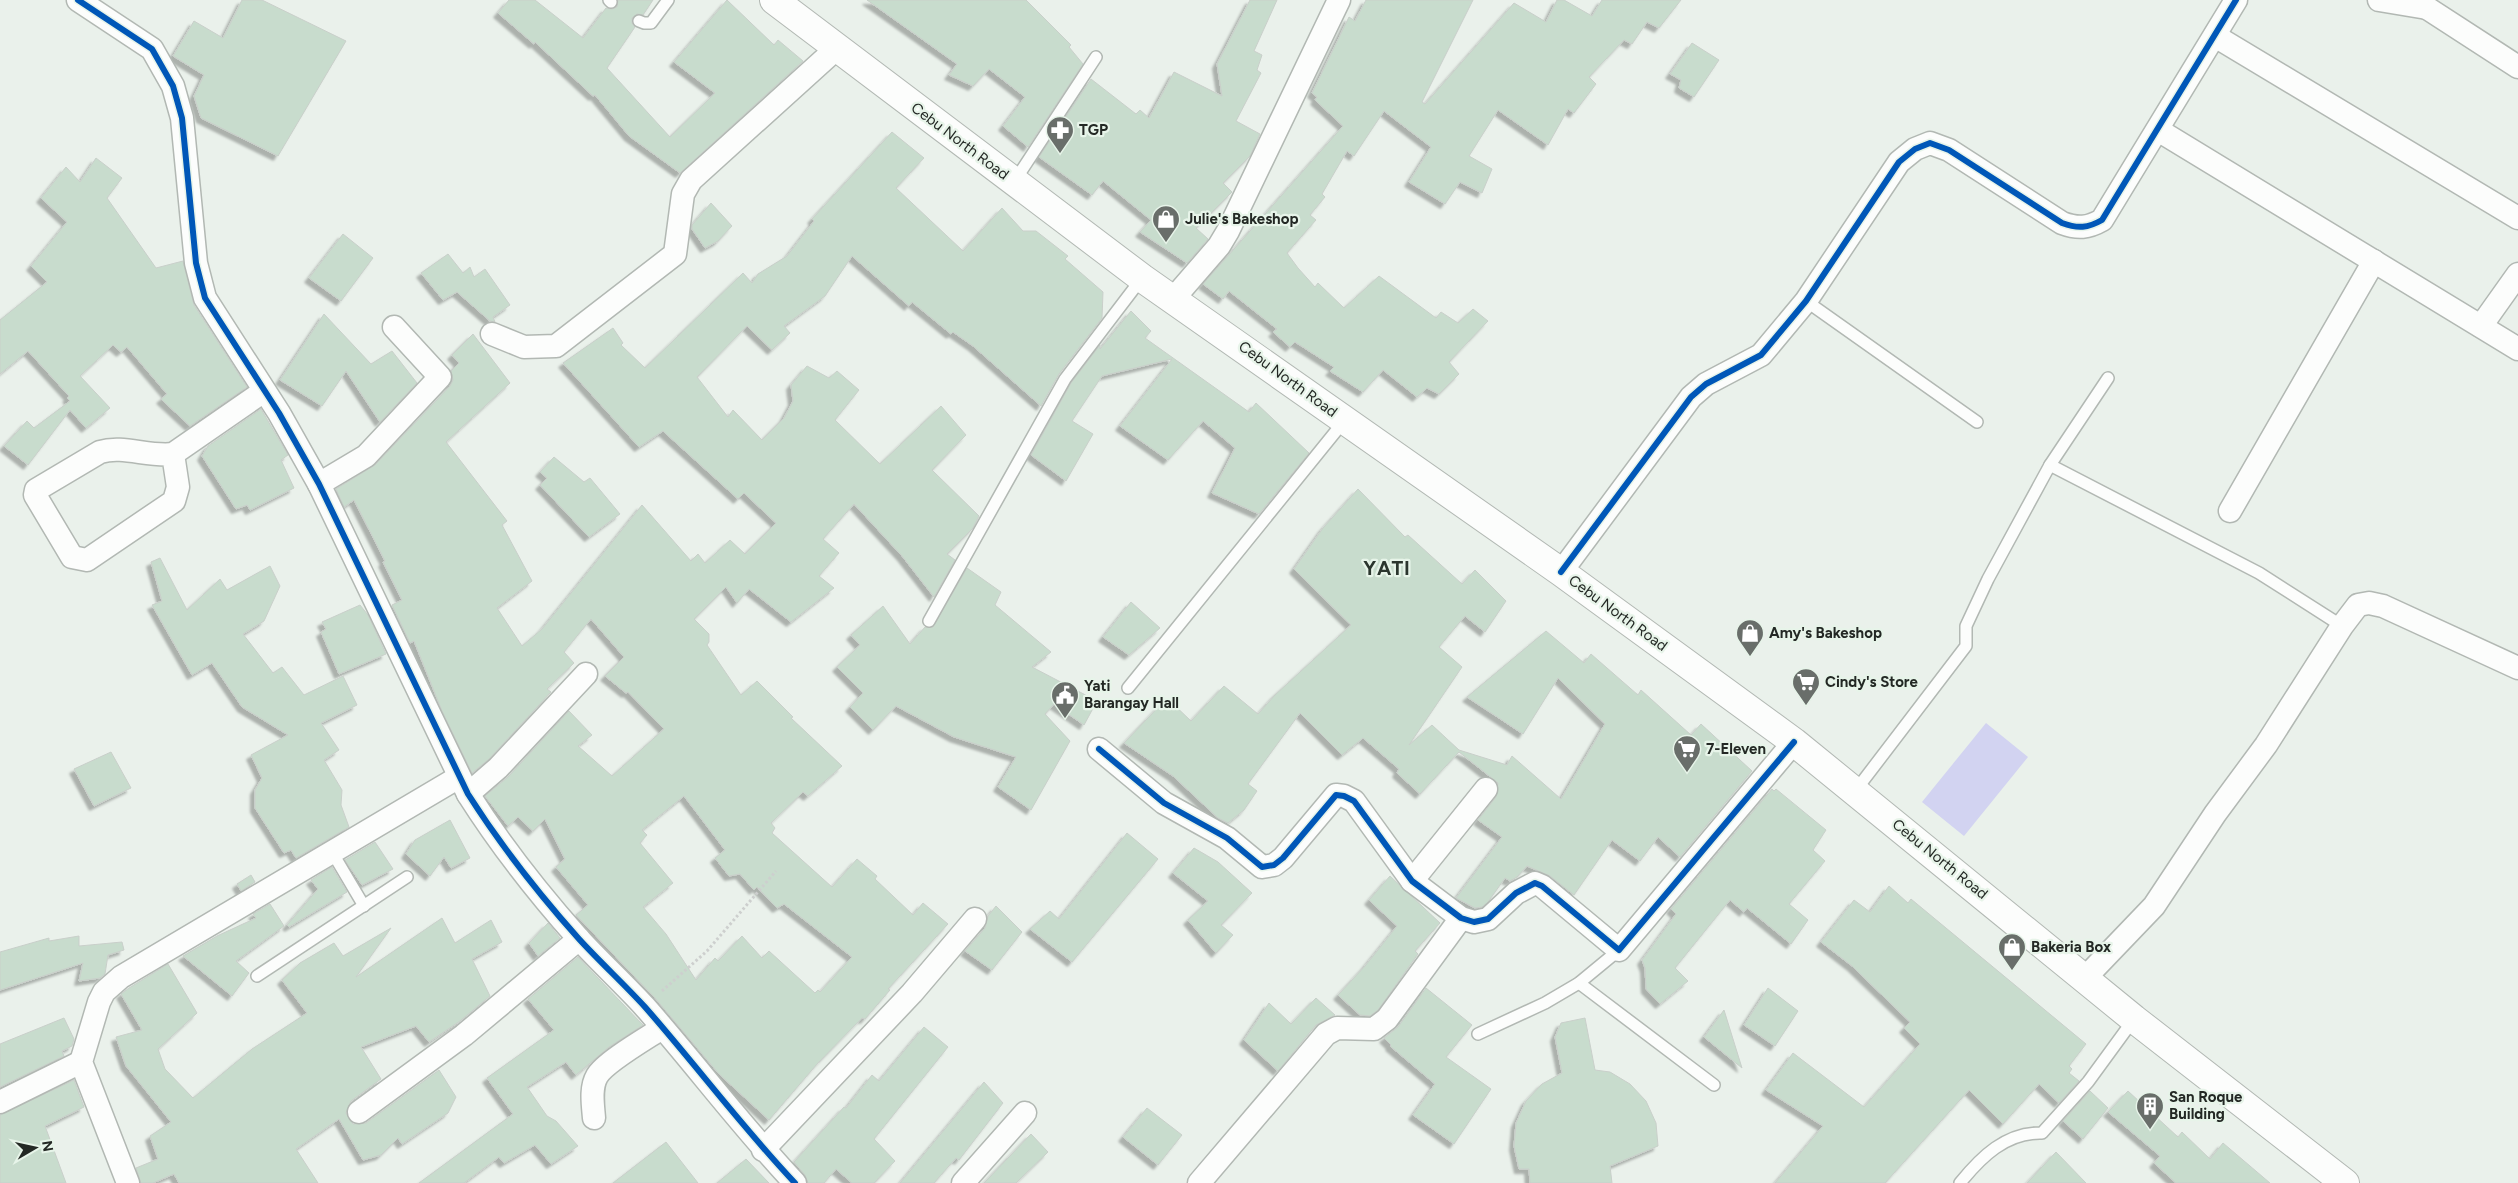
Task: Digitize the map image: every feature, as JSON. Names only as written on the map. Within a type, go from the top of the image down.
[{"type":"main road","name":"Cebu North Road","points":[[774,0],[1142,278],[1174,298],[1561,572],[1794,742],[1856,790],[2134,1019],[2345,1183]]},
{"type":"street","points":[[78,0],[152,49],[173,86],[182,118],[196,263],[206,298],[319,484],[464,786],[497,839],[520,869],[579,939],[644,1007],[763,1150],[796,1183]]},
{"type":"street","points":[[1174,298],[1219,246],[1228,231],[1339,0]]},
{"type":"street","points":[[1561,572],[1691,396],[1723,374],[1761,355],[1806,301],[1899,162],[1915,148],[1930,143],[1949,150],[2062,223],[2073,227],[2089,227],[2102,220],[2236,0]]},
{"type":"street","points":[[2379,0],[2424,4],[2518,67]]},
{"type":"street","points":[[2215,36],[2518,218]]},
{"type":"street","points":[[492,334],[524,347],[556,346],[675,254],[683,194],[691,180],[837,48]]},
{"type":"street","points":[[2158,130],[2518,349]]},
{"type":"street","points":[[2230,511],[2374,261]]},
{"type":"street","points":[[2481,326],[2518,274]]},
{"type":"street","points":[[319,484],[366,456],[440,377],[394,327]]},
{"type":"street","points":[[173,454],[178,487],[174,501],[87,560],[72,557],[35,495],[36,490],[100,452],[111,448],[161,456],[173,454],[264,391]]},
{"type":"street","points":[[2085,978],[2154,906],[2215,814],[2266,744],[2342,626],[2358,605],[2369,603],[2383,606],[2518,668]]},
{"type":"street","points":[[128,1183],[81,1062],[99,1002],[104,992],[121,977],[332,852],[498,768],[586,674]]},
{"type":"street","points":[[1099,749],[1164,803],[1227,838],[1262,866],[1274,865],[1283,858],[1326,805],[1336,795],[1344,796],[1354,802],[1412,881],[1461,918],[1474,922],[1488,920],[1516,893],[1536,883],[1619,950],[1794,742]]},
{"type":"street","points":[[1412,881],[1486,789]]},
{"type":"street","points":[[1199,1183],[1326,1034],[1337,1028],[1374,1029],[1387,1019],[1461,918]]},
{"type":"street","points":[[763,1150],[912,993],[975,919]]},
{"type":"street","points":[[359,1112],[464,1035],[579,939]]},
{"type":"street","points":[[594,1118],[592,1098],[596,1077],[607,1066],[662,1028]]},
{"type":"street","points":[[0,1102],[81,1062]]},
{"type":"street","points":[[964,1183],[1025,1113]]},
{"type":"lane","points":[[639,21],[651,23],[668,0]]},
{"type":"lane","points":[[1014,182],[1096,56]]},
{"type":"lane","points":[[929,621],[1065,380],[1142,278]]},
{"type":"lane","points":[[1806,301],[1977,422]]},
{"type":"lane","points":[[1856,790],[1966,646],[1966,626],[1988,579],[2050,465],[2108,378]]},
{"type":"lane","points":[[1128,688],[1345,420]]},
{"type":"lane","points":[[2050,465],[2259,573],[2342,626]]},
{"type":"lane","points":[[332,852],[364,906]]},
{"type":"lane","points":[[257,976],[406,877]]},
{"type":"lane","points":[[1478,1034],[1545,1003],[1579,983],[1619,950]]},
{"type":"lane","points":[[1579,983],[1714,1085]]},
{"type":"lane","points":[[1960,1183],[1983,1155],[1992,1149],[2027,1132],[2042,1132],[2088,1082],[2134,1019]]},
{"type":"path","points":[[644,1007],[707,951],[776,871]]},
{"type":"shaded area","points":[[1986,723],[2028,757],[1964,836],[1922,802]]},
{"type":"building","points":[[242,0],[262,0],[346,41],[278,156],[201,118],[194,96],[204,75],[173,56],[194,21],[223,38]]},
{"type":"building","points":[[509,0],[535,0],[583,38],[606,8],[612,9],[617,7],[618,0],[653,0],[643,15],[637,14],[632,18],[632,23],[635,27],[607,68],[670,137],[715,93],[674,62],[727,0],[774,45],[778,40],[803,61],[680,173],[629,136],[595,95],[593,96],[535,42],[534,44],[498,13]]},
{"type":"building","points":[[867,0],[1026,0],[1071,45],[1069,47],[1083,64],[1028,147],[1003,126],[1025,97],[989,69],[973,86],[949,75],[957,64]]},
{"type":"building","points":[[1250,0],[1277,0],[1254,51],[1262,55],[1257,70],[1261,73],[1236,121],[1260,134],[1250,156],[1223,183],[1232,192],[1196,228],[1208,239],[1187,263],[1140,232],[1151,220],[1103,181],[1092,195],[1039,157],[1091,79],[1136,114],[1140,110],[1149,118],[1174,72],[1222,96],[1217,64]]},
{"type":"building","points":[[1366,0],[1473,0],[1422,102],[1425,104],[1514,3],[1546,22],[1557,0],[1564,0],[1592,16],[1602,0],[1681,0],[1659,28],[1647,22],[1632,44],[1624,40],[1589,77],[1596,84],[1574,113],[1568,109],[1548,145],[1498,110],[1469,156],[1492,169],[1482,193],[1460,182],[1445,204],[1409,182],[1431,147],[1384,111],[1354,156],[1347,151],[1322,194],[1325,197],[1310,215],[1316,220],[1287,253],[1315,287],[1318,283],[1344,308],[1379,276],[1436,318],[1441,312],[1458,323],[1473,309],[1488,321],[1449,362],[1459,374],[1439,394],[1427,388],[1417,397],[1383,370],[1363,392],[1330,371],[1334,367],[1295,342],[1290,347],[1273,332],[1277,329],[1229,291],[1223,299],[1203,284],[1343,126],[1315,100],[1317,97],[1312,93],[1349,17],[1355,21]]},
{"type":"building","points":[[1692,43],[1719,60],[1694,97],[1679,88],[1681,80],[1670,74]]},
{"type":"building","points":[[892,132],[924,158],[896,188],[963,251],[1002,208],[1023,231],[1036,231],[1068,256],[1065,259],[1103,292],[1102,318],[1059,374],[1041,406],[973,346],[953,332],[951,334],[912,302],[909,306],[852,256],[825,296],[784,326],[790,333],[772,350],[747,326],[697,377],[728,417],[733,410],[762,440],[784,418],[793,401],[791,385],[807,366],[829,378],[837,371],[859,390],[835,420],[880,464],[941,406],[966,435],[932,470],[979,516],[973,528],[947,554],[955,560],[934,597],[902,556],[854,504],[823,539],[839,553],[819,576],[834,588],[791,622],[749,589],[737,603],[726,587],[694,619],[709,634],[707,645],[741,695],[757,681],[793,717],[791,718],[842,766],[808,796],[803,792],[771,823],[775,828],[772,833],[832,887],[857,859],[877,876],[875,879],[913,915],[923,903],[948,924],[888,989],[890,990],[865,1019],[862,1018],[818,1063],[769,1120],[719,1074],[655,998],[576,915],[588,905],[556,867],[565,859],[545,819],[533,831],[518,817],[508,826],[485,796],[508,777],[569,711],[592,735],[578,746],[612,776],[664,729],[628,692],[626,693],[605,676],[624,657],[591,619],[564,652],[574,663],[547,689],[551,692],[489,759],[472,773],[442,711],[414,641],[410,643],[392,605],[402,600],[383,562],[385,561],[354,500],[344,507],[336,489],[375,465],[450,386],[453,380],[451,371],[459,363],[452,355],[473,334],[510,383],[446,442],[507,521],[502,525],[532,581],[497,608],[522,646],[542,629],[642,505],[691,561],[698,554],[705,563],[730,540],[745,554],[776,523],[744,493],[738,499],[663,431],[639,447],[563,363],[613,328],[623,343],[621,345],[645,368],[743,273],[752,283],[758,274],[787,256],[814,221],[812,219]],"holes":[[[684,796],[725,850],[715,858],[729,876],[740,874],[754,890],[757,887],[777,908],[784,904],[852,957],[820,992],[818,990],[815,993],[769,951],[762,958],[742,936],[718,961],[715,958],[696,980],[666,934],[643,907],[673,883],[640,843],[647,835],[642,830]]]},
{"type":"building","points":[[96,158],[122,178],[107,198],[156,268],[183,261],[194,305],[247,387],[190,426],[161,399],[167,394],[127,347],[121,352],[113,345],[80,376],[110,408],[86,428],[70,410],[28,465],[4,446],[27,421],[34,428],[70,401],[67,398],[69,396],[28,351],[0,374],[0,320],[47,282],[31,266],[67,222],[41,198],[66,167],[80,182]]},
{"type":"building","points":[[711,203],[732,226],[718,241],[705,248],[692,229],[692,225]]},
{"type":"building","points":[[343,234],[373,258],[341,301],[309,278]]},
{"type":"building","points":[[448,254],[463,273],[470,267],[474,277],[485,269],[510,305],[493,317],[495,322],[490,321],[457,292],[443,300],[421,273]]},
{"type":"building","points":[[1131,311],[1151,331],[1145,338],[1249,412],[1256,403],[1309,453],[1259,514],[1212,493],[1235,448],[1203,421],[1168,460],[1120,426],[1172,359],[1102,376],[1072,421],[1093,434],[1066,481],[1031,455],[1071,383],[1100,345],[1100,349]]},
{"type":"building","points":[[324,314],[371,364],[392,351],[417,383],[380,422],[346,371],[322,406],[280,380]]},
{"type":"building","points":[[261,409],[288,455],[281,460],[294,488],[250,510],[247,505],[236,509],[202,456],[208,446]]},
{"type":"building","points":[[554,457],[584,482],[590,478],[620,514],[589,537],[540,485],[547,478],[540,472]]},
{"type":"building","points":[[1358,489],[1405,537],[1408,535],[1462,584],[1475,570],[1506,601],[1485,632],[1465,616],[1439,647],[1462,667],[1409,745],[1432,725],[1459,750],[1507,765],[1512,756],[1561,799],[1605,724],[1558,678],[1523,734],[1467,697],[1546,631],[1584,663],[1591,654],[1638,695],[1641,690],[1691,735],[1701,724],[1752,771],[1680,857],[1658,837],[1640,861],[1612,840],[1574,895],[1550,876],[1527,866],[1517,877],[1510,881],[1505,878],[1488,902],[1482,907],[1475,908],[1456,898],[1502,837],[1478,820],[1496,797],[1498,783],[1459,752],[1420,794],[1397,773],[1399,769],[1363,738],[1342,755],[1300,713],[1248,784],[1257,791],[1244,810],[1228,823],[1218,818],[1173,776],[1124,743],[1167,698],[1191,721],[1224,686],[1258,714],[1275,695],[1351,625],[1294,569],[1323,528]]},
{"type":"building","points":[[160,558],[187,610],[220,579],[227,590],[270,566],[280,586],[264,621],[243,634],[273,673],[282,667],[304,695],[343,676],[357,705],[321,723],[339,750],[324,760],[342,790],[341,805],[349,827],[296,858],[291,850],[284,853],[255,808],[255,790],[262,778],[251,755],[288,735],[242,707],[212,663],[192,675],[152,605],[162,601],[151,562]]},
{"type":"building","points":[[967,568],[1001,592],[995,605],[1051,652],[1032,667],[1097,701],[1084,725],[1054,704],[1045,714],[1070,741],[1031,810],[998,787],[1016,757],[954,737],[896,706],[873,730],[850,707],[863,693],[837,667],[860,645],[851,635],[883,606],[910,644],[925,627],[933,627]]},
{"type":"building","points":[[1131,602],[1160,628],[1129,655],[1103,637]]},
{"type":"building","points":[[360,605],[368,615],[386,654],[339,674],[321,632],[326,629],[322,622]]},
{"type":"building","points":[[111,752],[131,788],[94,806],[74,769]]},
{"type":"building","points":[[1772,789],[1774,791],[1776,789],[1826,830],[1813,850],[1825,861],[1789,904],[1808,920],[1791,944],[1747,908],[1744,912],[1730,900],[1675,968],[1688,981],[1660,1004],[1646,989],[1645,968],[1642,960],[1676,914],[1671,909]]},
{"type":"building","points":[[450,820],[470,858],[451,868],[444,857],[430,876],[406,854],[415,840]]},
{"type":"building","points":[[1127,833],[1158,859],[1072,962],[1030,929],[1050,911],[1059,919]]},
{"type":"building","points":[[375,842],[393,869],[362,885],[345,860]]},
{"type":"building","points":[[1194,848],[1218,862],[1252,893],[1221,925],[1233,935],[1216,953],[1188,920],[1208,901],[1173,873]]},
{"type":"building","points":[[332,867],[347,892],[289,927],[287,925],[318,889],[311,880]]},
{"type":"building","points":[[251,875],[255,882],[241,891],[237,884]]},
{"type":"building","points":[[1390,876],[1440,923],[1415,951],[1418,954],[1378,1010],[1370,1016],[1360,1015],[1338,995],[1365,966],[1397,926],[1369,900]]},
{"type":"building","points":[[1889,886],[1908,903],[1911,899],[2086,1044],[2069,1066],[2072,1069],[2069,1073],[2079,1081],[2059,1103],[2039,1084],[2003,1124],[1969,1090],[1885,1183],[1775,1183],[1823,1126],[1766,1090],[1793,1053],[1864,1107],[1920,1044],[1904,1028],[1910,1022],[1852,966],[1821,942],[1854,900],[1870,912]]},
{"type":"building","points":[[270,904],[284,926],[236,961],[249,973],[232,996],[183,956],[217,936],[256,918],[253,914]]},
{"type":"building","points":[[996,906],[1022,932],[992,970],[965,951],[985,928],[988,916]]},
{"type":"building","points":[[442,918],[455,943],[491,920],[502,942],[472,959],[490,996],[460,1021],[429,1042],[416,1026],[361,1047],[381,1079],[351,1101],[346,1113],[353,1124],[366,1123],[439,1070],[456,1097],[448,1113],[402,1144],[398,1138],[381,1155],[363,1160],[339,1119],[296,1149],[318,1183],[179,1183],[174,1174],[153,1183],[141,1183],[136,1168],[158,1159],[150,1136],[171,1122],[126,1066],[116,1037],[142,1030],[121,994],[168,964],[197,1013],[158,1049],[165,1069],[193,1098],[252,1049],[307,1013],[282,980],[300,963],[334,943],[343,956],[391,928],[356,977]]},
{"type":"building","points":[[548,923],[560,938],[538,956],[529,943]]},
{"type":"building","points":[[79,936],[79,946],[122,942],[124,950],[108,955],[105,974],[100,978],[79,981],[83,963],[0,990],[0,952],[49,938],[49,941]]},
{"type":"building","points":[[578,957],[643,1025],[609,1047],[576,1075],[566,1062],[527,1087],[547,1116],[556,1121],[578,1146],[551,1164],[535,1145],[504,1163],[499,1157],[464,1183],[419,1183],[513,1114],[487,1078],[554,1030],[528,999]]},
{"type":"building","points":[[1426,988],[1472,1025],[1446,1057],[1491,1089],[1454,1144],[1413,1115],[1435,1084],[1390,1046],[1384,1038],[1398,1027]]},
{"type":"building","points":[[1768,988],[1798,1011],[1775,1046],[1744,1025]]},
{"type":"building","points":[[1316,998],[1335,1015],[1316,1025],[1278,1071],[1244,1040],[1269,1003],[1291,1024]]},
{"type":"building","points":[[1724,1010],[1742,1068],[1704,1037]]},
{"type":"building","points":[[64,1018],[74,1039],[72,1046],[62,1051],[64,1056],[0,1087],[0,1044]]},
{"type":"building","points":[[1585,1018],[1595,1070],[1610,1072],[1630,1084],[1646,1101],[1656,1123],[1658,1146],[1610,1166],[1612,1183],[1530,1183],[1529,1169],[1519,1169],[1514,1146],[1516,1123],[1526,1101],[1542,1084],[1562,1073],[1555,1037],[1561,1023]]},
{"type":"building","points":[[924,1027],[948,1047],[874,1139],[895,1161],[874,1183],[852,1183],[836,1169],[824,1183],[808,1183],[805,1175],[794,1162],[844,1107],[846,1108],[872,1075],[879,1081]]},
{"type":"building","points":[[74,1080],[84,1107],[45,1126],[66,1183],[0,1183],[0,1115]]},
{"type":"building","points":[[984,1082],[1003,1103],[959,1160],[956,1158],[934,1183],[900,1183]]},
{"type":"building","points":[[2090,1091],[2108,1108],[2083,1139],[2063,1121]]},
{"type":"building","points":[[2128,1091],[2178,1137],[2182,1132],[2210,1159],[2223,1143],[2270,1183],[2176,1183],[2154,1163],[2160,1156],[2108,1112]]},
{"type":"building","points":[[1147,1108],[1182,1135],[1158,1165],[1123,1137]]},
{"type":"building","points":[[1031,1134],[1048,1152],[1016,1183],[984,1183]]},
{"type":"building","points":[[666,1142],[698,1183],[613,1183]]},
{"type":"building","points":[[2056,1152],[2086,1183],[2027,1183]]},
{"type":"building","points":[[746,1159],[769,1183],[717,1183]]},
{"type":"cycle path","points":[[78,0],[152,49],[173,86],[182,118],[196,263],[205,298],[279,413],[319,484],[468,794],[520,869],[549,904],[587,948],[645,1007],[756,1140],[795,1183]]},
{"type":"cycle path","points":[[1561,572],[1691,397],[1706,384],[1761,355],[1806,301],[1899,162],[1915,149],[1930,143],[1949,150],[2062,223],[2078,227],[2097,223],[2102,220],[2236,0]]},
{"type":"cycle path","points":[[1099,749],[1164,803],[1227,838],[1262,867],[1274,865],[1283,858],[1336,795],[1344,796],[1354,801],[1412,881],[1461,918],[1474,922],[1488,919],[1516,893],[1535,883],[1542,886],[1619,950],[1794,742]]},
{"type":"place","name":"TGP","points":[[1060,154]]},
{"type":"place","name":"Julie's Bakeshop","points":[[1166,243]]},
{"type":"place","name":"Amy's Bakeshop","points":[[1750,657]]},
{"type":"place","name":"Cindy's Store","points":[[1806,706]]},
{"type":"place","name":"Yati Barangay Hall","points":[[1065,719]]},
{"type":"place","name":"7-Eleven","points":[[1687,773]]},
{"type":"place","name":"Bakeria Box","points":[[2012,971]]},
{"type":"place","name":"San Roque Building","points":[[2150,1130]]},
{"type":"district","name":"YATI","points":[[1387,568]]}]
